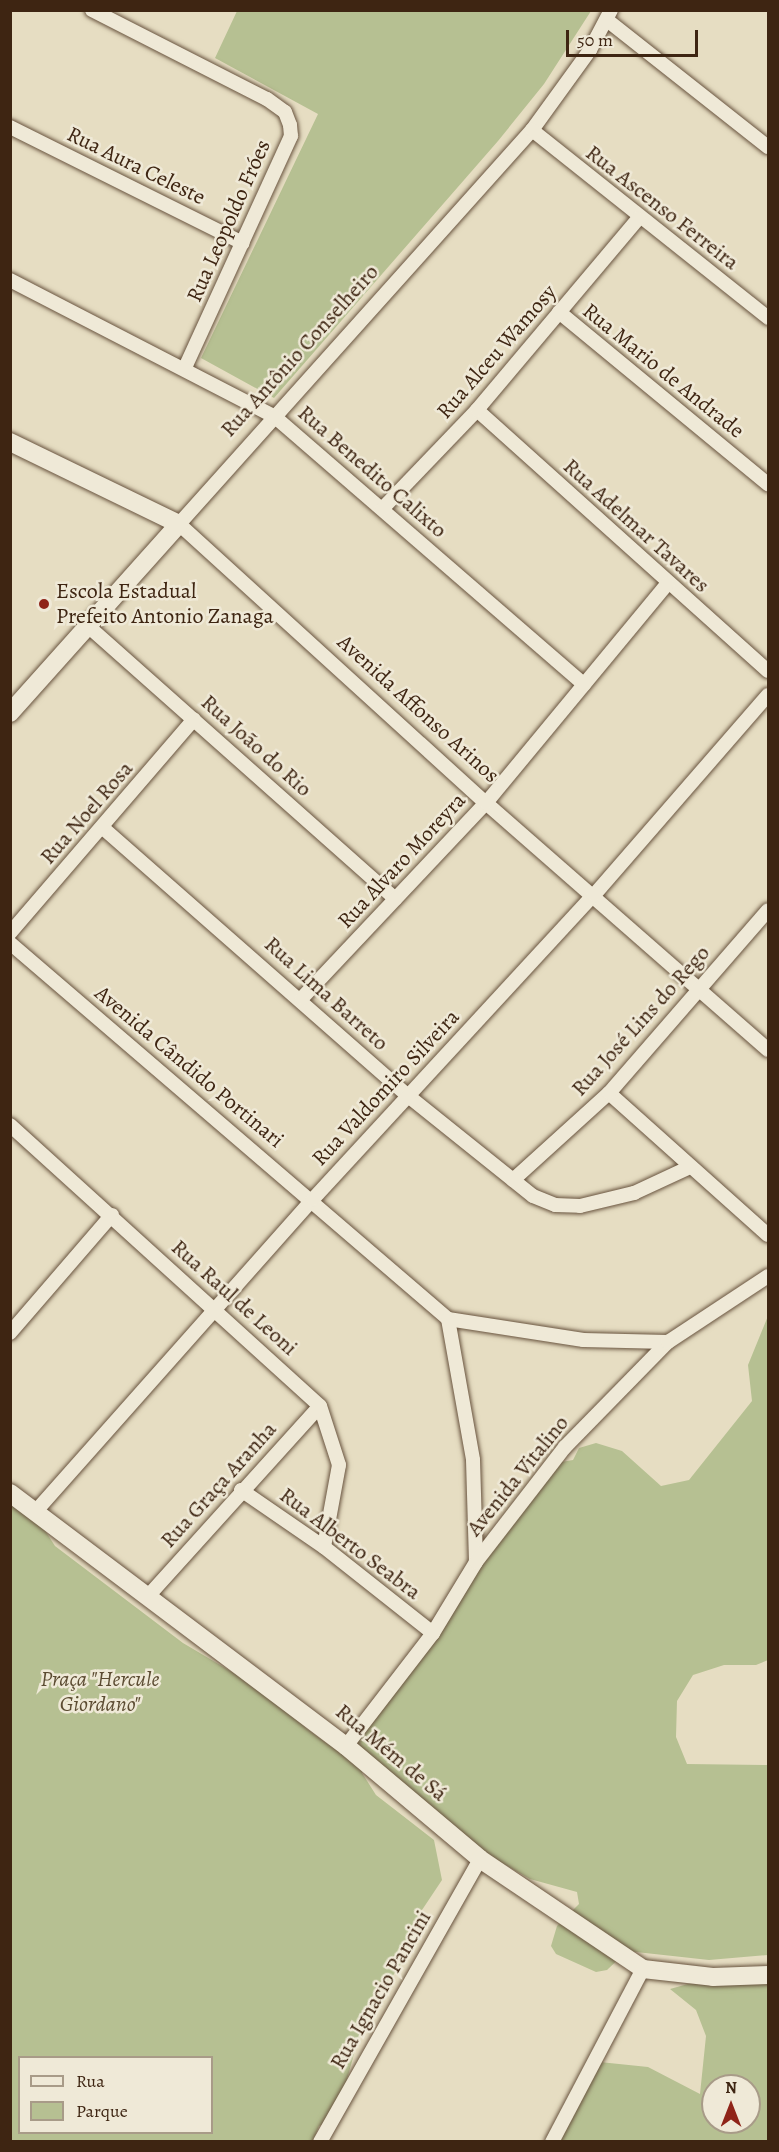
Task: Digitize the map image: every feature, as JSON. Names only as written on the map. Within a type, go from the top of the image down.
[{"type":"street","name":"Rua Leopoldo Fróes","points":[[92,10],[267,99],[285,112],[291,136],[185,367]]},
{"type":"street","name":"Rua Antônio Conselheiro","points":[[10,713],[532,130],[609,15]]},
{"type":"street","points":[[609,15],[768,147]]},
{"type":"street","name":"Rua Aura Celeste","points":[[10,127],[243,243]]},
{"type":"street","name":"Rua Ascenso Ferreira","points":[[532,130],[638,219],[768,318]]},
{"type":"street","name":"Rua Alceu Wamosy","points":[[383,508],[477,410],[638,219]]},
{"type":"street","name":"Rua Benedito Calixto","points":[[10,280],[185,367],[274,416],[383,508],[584,685]]},
{"type":"street","name":"Rua Mario de Andrade","points":[[560,312],[768,484]]},
{"type":"street","name":"Rua Adelmar Tavares","points":[[477,410],[667,584],[768,671]]},
{"type":"street","name":"Avenida Affonso Arinos","points":[[10,442],[178,524],[486,803],[594,895],[768,1050]]},
{"type":"street","name":"Rua Alvaro Moreyra","points":[[302,998],[486,803],[667,584]]},
{"type":"street","name":"Rua João do Rio","points":[[88,626],[395,899]]},
{"type":"street","name":"Rua Valdomiro Silveira","points":[[36,1511],[407,1095],[594,895],[768,695]]},
{"type":"street","name":"Rua Noel Rosa","points":[[10,933],[103,828],[194,719]]},
{"type":"street","name":"Rua Lima Barreto","points":[[103,828],[302,998],[407,1095],[533,1196],[555,1205],[580,1206],[634,1193],[690,1167]]},
{"type":"street","name":"Rua José Lins do Rego","points":[[513,1180],[609,1093],[698,987],[768,910]]},
{"type":"street","name":"Avenida Cândido Portinari","points":[[10,943],[313,1199],[448,1319]]},
{"type":"street","points":[[609,1093],[768,1236]]},
{"type":"street","name":"Rua Raul de Leoni","points":[[10,1125],[216,1309],[320,1406],[339,1466],[324,1547]]},
{"type":"street","points":[[10,1333],[15,1316],[112,1215]]},
{"type":"street","name":"Avenida Vitalino","points":[[346,1746],[433,1634],[476,1562],[566,1447],[668,1342],[768,1276]]},
{"type":"street","points":[[476,1562],[473,1460],[448,1319],[583,1340],[668,1342]]},
{"type":"street","name":"Rua Graça Aranha","points":[[150,1594],[241,1490],[320,1406]]},
{"type":"street","name":"Rua Alberto Seabra","points":[[241,1490],[324,1547],[433,1634]]},
{"type":"street","name":"Rua Mém de Sá","points":[[10,1493],[150,1594],[346,1746],[480,1859],[643,1969],[713,1977],[768,1975]]},
{"type":"street","name":"Rua Ignacio Pancini","points":[[320,2142],[480,1859]]},
{"type":"street","points":[[552,2142],[643,1969]]},
{"type":"green space","points":[[237,11],[591,11],[544,84],[498,141],[274,398],[201,358],[318,114],[215,58]]},
{"type":"green space","name":"Praça \"Hercule Giordano\"","points":[[768,1316],[768,1660],[756,1665],[724,1665],[693,1675],[677,1701],[676,1737],[687,1764],[768,1765],[768,1955],[709,1960],[627,1951],[607,1970],[596,1972],[556,1954],[551,1946],[557,1926],[579,1904],[577,1892],[530,1879],[469,1844],[364,1765],[362,1773],[376,1795],[434,1840],[442,1880],[420,1913],[423,1918],[398,1970],[369,2000],[336,2119],[319,2126],[313,2141],[11,2141],[10,1504],[44,1529],[55,1546],[183,1643],[276,1698],[307,1729],[329,1745],[338,1745],[390,1691],[556,1463],[573,1460],[579,1448],[596,1443],[622,1451],[661,1486],[689,1480],[752,1401],[748,1365]]},
{"type":"green space","points":[[768,1975],[768,2141],[544,2142],[590,2061],[648,2067],[700,2094],[701,2084],[701,2134],[761,2134],[761,2074],[702,2074],[706,2036],[696,2010],[670,1989],[695,1982]]},
{"type":"place","name":"Escola Estadual Prefeito Antonio Zanaga","points":[[44,604]]}]
